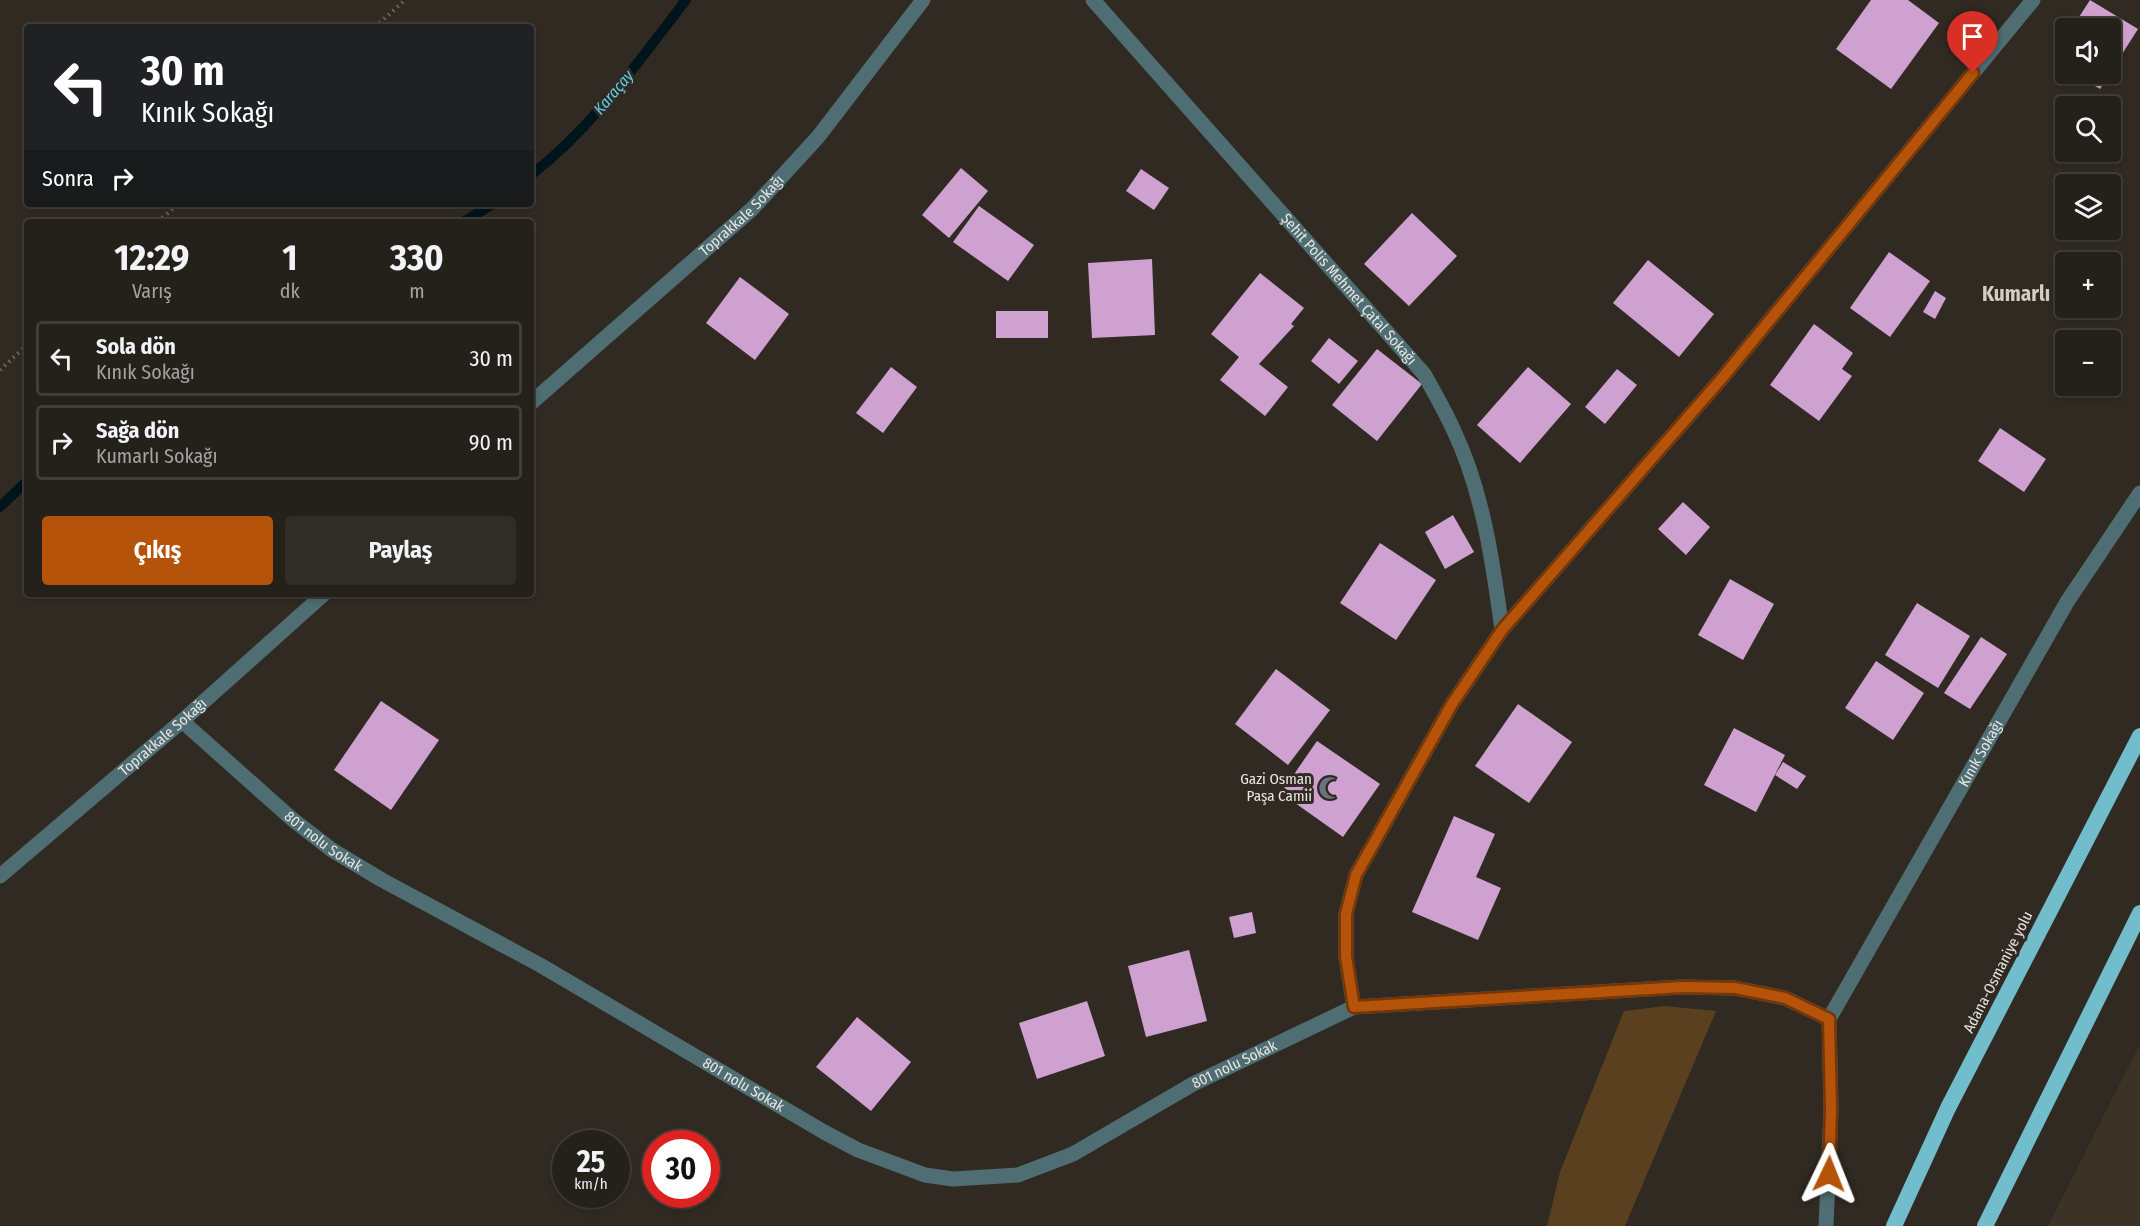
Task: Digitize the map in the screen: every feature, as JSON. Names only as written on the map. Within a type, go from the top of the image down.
[{"type":"highway","name":"Adana-Osmaniye yolu","points":[[1894,1226],[1948,1108],[2140,736]]},
{"type":"highway","points":[[1986,1226],[2140,914]]},
{"type":"street","name":"Toprakkale Sokağı","points":[[534,400],[753,209],[818,137],[923,0]]},
{"type":"street","name":"Şehit Polis Mehmet Çatal Sokağı","points":[[1093,0],[1424,374],[1455,432],[1476,496],[1493,558],[1502,630]]},
{"type":"street","points":[[1826,1226],[1831,1110],[1829,1019],[1785,998],[1735,988],[1682,987],[1354,1007],[1346,957],[1346,914],[1356,875],[1452,704],[1502,630],[1723,377],[2033,0]]},
{"type":"street","name":"Kınık Sokağı","points":[[1829,1019],[2067,602],[2140,493]]},
{"type":"street","name":"Toprakkale Sokağı","points":[[0,876],[182,721],[321,597]]},
{"type":"street","name":"801 nolu Sokak","points":[[182,721],[292,819],[342,856],[560,976],[824,1132],[858,1150],[925,1175],[953,1179],[989,1179],[1018,1175],[1045,1167],[1073,1154],[1193,1084],[1354,1007]]},
{"type":"path","points":[[378,24],[405,0]]},
{"type":"path","points":[[161,219],[175,207]]},
{"type":"path","points":[[0,370],[24,348]]},
{"type":"shaded area","points":[[1665,1006],[1716,1011],[1625,1226],[1547,1226],[1560,1172],[1624,1011]]},
{"type":"shaded area","points":[[2140,1044],[2140,1226],[2048,1226]]},
{"type":"building","points":[[1871,0],[1908,0],[1939,23],[1891,89],[1836,49]]},
{"type":"building","points":[[2090,0],[2120,18],[2078,18]]},
{"type":"building","points":[[2121,19],[2138,29],[2121,56]]},
{"type":"building","points":[[2092,84],[2103,84],[2100,89]]},
{"type":"building","points":[[961,168],[988,191],[949,238],[922,215]]},
{"type":"building","points":[[1141,169],[1169,188],[1154,210],[1126,191]]},
{"type":"building","points":[[979,206],[1034,245],[1008,281],[953,242]]},
{"type":"building","points":[[1412,213],[1457,256],[1409,306],[1364,264]]},
{"type":"building","points":[[1889,252],[1930,281],[1890,337],[1850,308]]},
{"type":"building","points":[[1152,259],[1155,335],[1092,338],[1088,263]]},
{"type":"building","points":[[1648,260],[1714,314],[1679,357],[1613,303]]},
{"type":"building","points":[[1260,273],[1304,308],[1291,324],[1294,326],[1259,364],[1288,387],[1265,416],[1220,380],[1239,357],[1211,334]]},
{"type":"building","points":[[740,277],[789,314],[755,360],[706,323]]},
{"type":"building","points":[[1935,291],[1946,298],[1935,319],[1923,312]]},
{"type":"building","points":[[996,311],[1048,311],[1048,338],[996,338]]},
{"type":"building","points":[[1814,324],[1853,353],[1842,369],[1852,376],[1819,421],[1770,385]]},
{"type":"building","points":[[1329,338],[1358,361],[1339,384],[1311,361]]},
{"type":"building","points":[[1377,349],[1422,384],[1377,441],[1332,405]]},
{"type":"building","points":[[891,367],[917,387],[883,433],[856,413]]},
{"type":"building","points":[[1528,367],[1571,404],[1520,463],[1477,425]]},
{"type":"building","points":[[1617,369],[1637,385],[1605,424],[1585,407]]},
{"type":"building","points":[[2000,428],[2046,459],[2024,492],[1978,461]]},
{"type":"building","points":[[1683,502],[1710,527],[1686,555],[1658,529]]},
{"type":"building","points":[[1453,515],[1474,552],[1445,569],[1425,532]]},
{"type":"building","points":[[1380,543],[1436,580],[1396,640],[1340,603]]},
{"type":"building","points":[[1730,579],[1774,604],[1743,660],[1698,635]]},
{"type":"building","points":[[1917,603],[1970,636],[1938,688],[1885,655]]},
{"type":"building","points":[[1981,637],[2007,654],[1970,709],[1944,693]]},
{"type":"building","points":[[1876,661],[1924,693],[1893,740],[1845,708]]},
{"type":"building","points":[[1276,669],[1330,710],[1288,765],[1235,724]]},
{"type":"building","points":[[381,701],[439,740],[391,810],[334,770]]},
{"type":"building","points":[[1518,704],[1572,742],[1529,803],[1475,766]]},
{"type":"building","points":[[1734,728],[1785,755],[1756,812],[1704,785]]},
{"type":"building","name":"Gazi Osman Paşa Camii","points":[[1317,741],[1380,784],[1343,837],[1281,793]]},
{"type":"building","points":[[1783,762],[1806,776],[1797,789],[1775,775]]},
{"type":"building","points":[[1454,816],[1495,834],[1476,877],[1501,888],[1478,940],[1412,912]]},
{"type":"building","points":[[1252,912],[1256,933],[1234,938],[1229,917]]},
{"type":"building","points":[[1189,950],[1207,1021],[1146,1037],[1128,966]]},
{"type":"building","points":[[1087,1001],[1105,1056],[1037,1079],[1019,1023]]},
{"type":"building","points":[[857,1017],[911,1062],[871,1111],[816,1067]]},
{"type":"waterway","name":"Karaçay","points":[[534,172],[595,115],[686,0]]},
{"type":"waterway","name":"Karaçay","points":[[468,219],[488,207]]},
{"type":"waterway","name":"Karaçay","points":[[0,507],[24,484]]},
{"type":"place","name":"Gazi Osman Paşa Camii","points":[[1330,788]]},
{"type":"district","name":"Kumarlı","points":[[2016,294]]},
{"type":"route","points":[[1829,1174],[1831,1110],[1829,1019],[1785,998],[1735,988],[1682,987],[1354,1007],[1346,957],[1346,914],[1356,875],[1379,830],[1452,704],[1502,630],[1723,377],[1973,73]]}]
